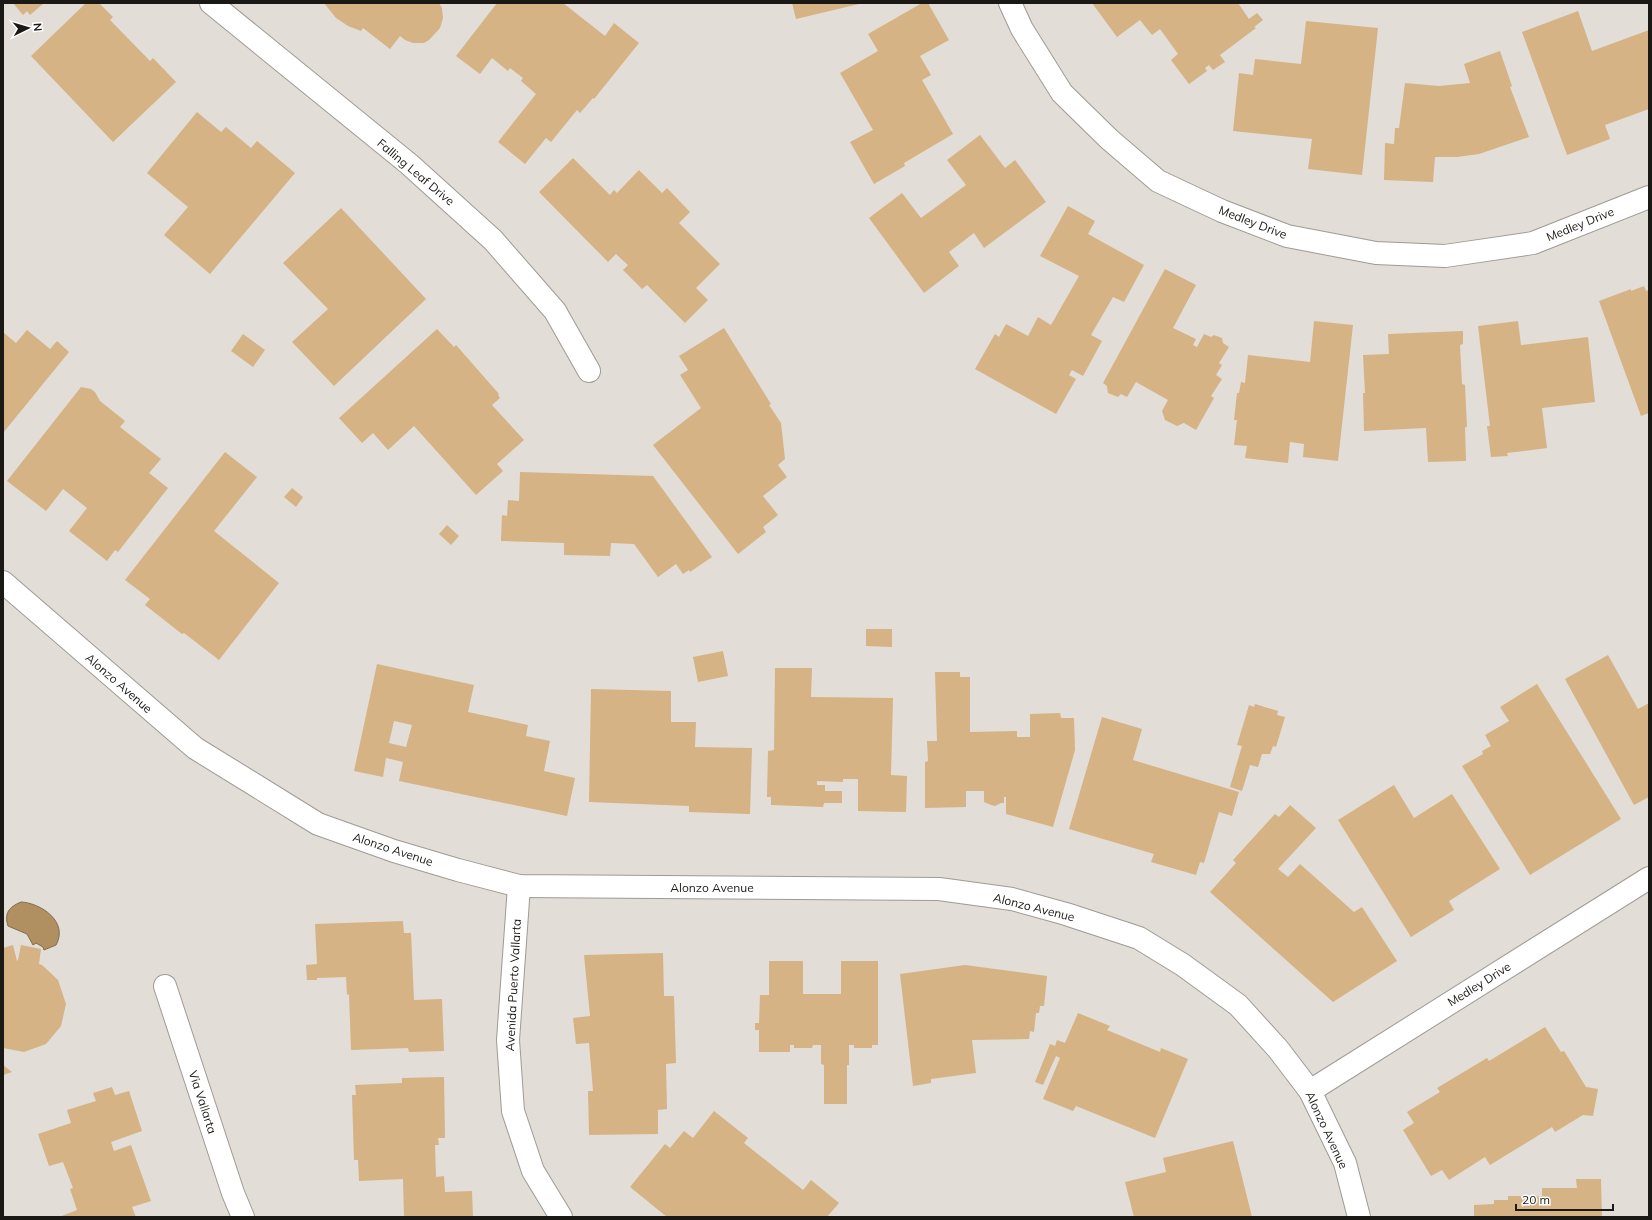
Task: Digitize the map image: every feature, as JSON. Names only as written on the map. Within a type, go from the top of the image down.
[{"type":"street","name":"Falling Leaf Drive","points":[[210,3],[409,164],[493,240],[555,311],[589,371]]},
{"type":"street","name":"Medley Drive","points":[[1010,3],[1022,29],[1062,93],[1109,139],[1158,181],[1222,211],[1287,236],[1376,253],[1445,256],[1533,243],[1649,197]]},
{"type":"street","name":"Alonzo Avenue","points":[[3,582],[195,748],[318,824],[408,855],[519,886],[939,888],[1012,899],[1066,914],[1139,938],[1183,965],[1238,1005],[1278,1050],[1310,1091],[1345,1163],[1359,1217]]},
{"type":"street","name":"Medley Drive","points":[[1310,1091],[1649,878]]},
{"type":"street","name":"Avenida Puerto Vallarta","points":[[519,886],[508,1040],[513,1111],[533,1171],[561,1217]]},
{"type":"street","name":"Via Vallarta","points":[[165,986],[233,1193],[243,1217]]},
{"type":"shaded area","points":[[21,902],[37,906],[51,915],[59,929],[59,937],[56,945],[44,950],[43,947],[36,943],[33,945],[27,934],[8,926],[8,911],[13,906]]},
{"type":"building","points":[[13,3],[43,4],[30,15],[27,11],[23,15]]},
{"type":"building","points":[[86,3],[99,3],[113,17],[110,20],[150,61],[153,58],[176,82],[113,142],[31,56]]},
{"type":"building","points":[[324,3],[439,3],[442,8],[443,18],[440,28],[429,40],[424,43],[413,43],[400,36],[390,49],[363,28],[361,31],[348,26],[336,18]]},
{"type":"building","points":[[497,3],[563,3],[605,36],[614,23],[639,43],[594,99],[593,98],[580,113],[577,110],[551,142],[546,138],[525,164],[498,142],[536,94],[521,81],[523,78],[510,68],[508,71],[492,58],[480,74],[456,56]]},
{"type":"building","points":[[792,3],[859,3],[859,4],[796,19]]},
{"type":"building","points":[[922,3],[928,3],[949,40],[920,56],[931,75],[922,80],[953,134],[904,163],[905,166],[874,184],[850,142],[873,130],[840,73],[878,51],[868,34]]},
{"type":"building","points":[[1092,3],[1238,3],[1249,19],[1257,13],[1263,20],[1254,27],[1256,28],[1220,55],[1225,62],[1213,70],[1209,65],[1205,68],[1207,71],[1189,84],[1171,60],[1178,54],[1160,29],[1152,35],[1140,20],[1117,37]]},
{"type":"building","points":[[1578,11],[1592,51],[1649,30],[1649,109],[1605,125],[1610,139],[1567,155],[1522,32]]},
{"type":"building","points":[[1306,21],[1378,28],[1362,175],[1308,169],[1312,139],[1233,131],[1239,73],[1253,75],[1255,59],[1301,64]]},
{"type":"building","points":[[1500,51],[1512,86],[1510,87],[1529,137],[1479,154],[1457,157],[1435,157],[1433,182],[1384,180],[1385,143],[1394,144],[1395,128],[1399,128],[1405,83],[1439,86],[1470,83],[1464,64]]},
{"type":"building","points":[[197,112],[221,132],[226,127],[251,148],[257,141],[295,173],[210,274],[164,235],[188,207],[147,173]]},
{"type":"building","points":[[980,135],[1005,168],[1015,160],[1046,202],[984,248],[974,233],[949,252],[959,266],[924,293],[869,218],[902,193],[921,218],[966,185],[947,160]]},
{"type":"building","points":[[573,158],[610,195],[614,190],[617,193],[639,170],[662,193],[667,188],[690,212],[679,223],[720,264],[696,288],[708,300],[685,323],[647,285],[642,289],[623,270],[628,265],[616,254],[608,262],[539,192]]},
{"type":"building","points":[[1068,206],[1095,221],[1088,234],[1144,265],[1124,302],[1113,297],[1091,335],[1102,341],[1083,376],[1072,370],[1069,375],[1076,379],[1056,414],[975,369],[995,334],[999,337],[1006,324],[1028,336],[1038,317],[1051,325],[1079,276],[1040,256]]},
{"type":"building","points":[[341,208],[426,299],[334,386],[292,342],[328,309],[283,263]]},
{"type":"building","points":[[1165,269],[1196,285],[1173,328],[1196,339],[1193,345],[1197,347],[1204,334],[1211,337],[1214,335],[1222,338],[1223,343],[1229,347],[1219,363],[1222,365],[1216,375],[1222,379],[1211,396],[1214,398],[1196,430],[1184,423],[1177,426],[1165,420],[1162,411],[1168,400],[1136,382],[1127,397],[1121,394],[1118,397],[1108,393],[1107,386],[1103,383]]},
{"type":"building","points":[[1644,286],[1646,291],[1649,290],[1649,413],[1641,416],[1599,301],[1631,289],[1631,291]]},
{"type":"building","points":[[1314,321],[1353,325],[1338,461],[1303,457],[1304,444],[1290,442],[1288,463],[1245,458],[1247,446],[1234,445],[1237,420],[1234,420],[1237,393],[1239,393],[1241,382],[1245,383],[1248,355],[1310,362]]},
{"type":"building","points":[[1518,321],[1521,345],[1588,337],[1595,402],[1542,408],[1547,448],[1507,453],[1508,456],[1491,457],[1487,426],[1490,426],[1478,326]]},
{"type":"building","points":[[724,328],[771,404],[769,405],[781,423],[785,459],[778,465],[787,477],[763,496],[778,515],[763,527],[766,532],[738,554],[653,445],[701,408],[680,375],[688,370],[679,356]]},
{"type":"building","points":[[437,329],[454,347],[456,345],[499,394],[498,395],[500,398],[492,405],[524,440],[497,464],[503,471],[476,495],[414,426],[388,450],[373,433],[362,443],[339,418]]},
{"type":"building","points":[[27,330],[50,349],[57,341],[69,352],[3,433],[3,332],[16,343]]},
{"type":"building","points":[[1463,331],[1463,344],[1460,345],[1462,384],[1465,385],[1467,427],[1465,427],[1466,461],[1428,462],[1426,428],[1364,431],[1363,393],[1365,393],[1363,355],[1389,354],[1388,334]]},
{"type":"building","points":[[243,334],[265,350],[253,367],[231,351]]},
{"type":"building","points":[[81,387],[91,389],[95,392],[100,401],[125,421],[120,427],[161,459],[149,473],[168,488],[118,552],[115,550],[107,561],[69,531],[87,508],[63,489],[46,511],[7,481]]},
{"type":"building","points":[[225,452],[257,477],[214,531],[279,583],[219,660],[184,633],[182,634],[145,605],[150,599],[125,580]]},
{"type":"building","points":[[520,472],[653,476],[712,557],[690,572],[689,570],[683,574],[676,564],[658,577],[634,544],[611,543],[610,556],[564,555],[564,543],[501,541],[502,515],[507,516],[508,500],[519,501]]},
{"type":"building","points":[[292,488],[303,497],[296,507],[284,497]]},
{"type":"building","points":[[447,525],[459,536],[451,545],[439,534]]},
{"type":"building","points":[[866,629],[892,629],[892,647],[866,646]]},
{"type":"building","points":[[723,651],[728,676],[698,682],[693,657]]},
{"type":"building","points":[[1608,655],[1638,709],[1649,703],[1649,797],[1634,805],[1565,679]]},
{"type":"building","points":[[377,664],[474,685],[468,712],[528,725],[526,736],[550,741],[544,771],[575,778],[567,816],[399,781],[403,762],[386,758],[383,777],[354,771]],"holes":[[[394,721],[412,725],[406,747],[389,743]]]},
{"type":"building","points":[[775,668],[812,668],[811,697],[893,698],[891,775],[907,776],[906,812],[858,811],[858,779],[843,779],[843,782],[817,781],[817,785],[825,785],[825,791],[842,791],[842,803],[824,803],[823,807],[771,805],[771,797],[767,797],[768,751],[774,750]]},
{"type":"building","points":[[935,672],[960,672],[960,677],[970,677],[970,732],[1017,731],[1017,737],[1030,737],[1030,714],[1060,713],[1061,718],[1074,718],[1075,750],[1053,827],[1006,814],[1006,797],[1004,797],[1004,803],[995,806],[991,805],[984,802],[984,791],[966,791],[966,807],[925,808],[925,762],[928,761],[927,741],[937,741]]},
{"type":"building","points":[[1537,684],[1621,819],[1530,875],[1462,766],[1483,754],[1482,751],[1491,746],[1485,735],[1509,721],[1500,707]]},
{"type":"building","points":[[591,689],[671,691],[671,722],[696,722],[695,747],[752,748],[750,814],[689,812],[689,806],[589,802]]},
{"type":"building","points":[[1255,704],[1278,711],[1277,715],[1285,717],[1276,747],[1273,746],[1270,754],[1262,754],[1258,767],[1250,765],[1242,791],[1230,787],[1242,746],[1237,745],[1249,705],[1254,707]]},
{"type":"building","points":[[1102,717],[1142,729],[1133,760],[1239,792],[1232,816],[1219,812],[1204,863],[1200,862],[1196,875],[1151,862],[1154,854],[1069,829]]},
{"type":"building","points":[[1394,785],[1414,818],[1452,794],[1500,869],[1449,901],[1454,910],[1411,937],[1338,820]]},
{"type":"building","points":[[1290,805],[1316,828],[1278,869],[1288,877],[1300,864],[1354,912],[1362,907],[1397,961],[1333,1002],[1210,892],[1236,863],[1233,860],[1275,814],[1279,817]]},
{"type":"building","points":[[403,921],[404,933],[411,933],[414,1000],[442,999],[444,1051],[409,1052],[408,1048],[351,1050],[349,994],[347,995],[346,977],[317,978],[317,980],[307,980],[306,965],[317,964],[315,924]]},
{"type":"building","points":[[13,945],[17,961],[21,945],[41,949],[39,964],[58,980],[66,1004],[61,1026],[46,1044],[24,1052],[3,1048],[3,948]]},
{"type":"building","points":[[663,953],[664,996],[674,996],[676,1063],[666,1064],[667,1109],[658,1110],[658,1134],[589,1135],[588,1091],[593,1091],[589,1043],[576,1044],[573,1018],[590,1016],[584,955]]},
{"type":"building","points":[[769,961],[803,961],[803,994],[841,994],[841,961],[878,961],[878,1045],[872,1045],[872,1048],[854,1048],[854,1045],[849,1045],[849,1065],[847,1065],[847,1104],[824,1104],[824,1065],[821,1064],[821,1045],[813,1045],[812,1048],[794,1048],[794,1045],[790,1045],[790,1052],[759,1052],[759,1030],[755,1030],[755,1023],[759,1023],[760,995],[769,995]]},
{"type":"building","points":[[965,965],[1047,976],[1044,1006],[1040,1006],[1039,1013],[1036,1013],[1034,1032],[1030,1031],[1029,1039],[972,1040],[976,1073],[931,1079],[931,1083],[913,1086],[900,974]]},
{"type":"building","points":[[1078,1013],[1110,1026],[1107,1030],[1160,1052],[1161,1048],[1188,1059],[1155,1138],[1076,1106],[1073,1111],[1043,1099],[1060,1058],[1056,1056],[1043,1085],[1035,1082],[1050,1044],[1055,1046],[1057,1040],[1065,1043]]},
{"type":"building","points":[[1545,1027],[1561,1052],[1564,1051],[1586,1087],[1598,1089],[1593,1116],[1583,1115],[1555,1132],[1552,1127],[1490,1165],[1485,1157],[1449,1180],[1442,1170],[1431,1176],[1403,1130],[1414,1123],[1407,1112],[1440,1092],[1437,1088],[1487,1058],[1489,1061]]},
{"type":"building","points":[[3,1065],[12,1072],[3,1075]]},
{"type":"building","points":[[444,1077],[445,1138],[438,1138],[439,1145],[435,1145],[436,1177],[444,1176],[445,1192],[472,1191],[473,1217],[404,1217],[403,1179],[359,1181],[358,1160],[354,1160],[352,1095],[356,1095],[355,1085],[402,1083],[402,1078]]},
{"type":"building","points":[[112,1087],[115,1095],[129,1091],[142,1131],[111,1142],[114,1151],[131,1145],[151,1201],[132,1207],[136,1217],[59,1217],[77,1210],[70,1189],[73,1188],[63,1162],[49,1166],[38,1134],[71,1123],[67,1110],[96,1101],[93,1093]]},
{"type":"building","points":[[714,1111],[748,1138],[744,1143],[803,1190],[811,1180],[839,1203],[827,1217],[667,1217],[630,1187],[665,1144],[670,1148],[684,1131],[693,1138]]},
{"type":"building","points":[[1233,1141],[1252,1217],[1134,1217],[1125,1182],[1166,1172],[1163,1158]]},
{"type":"building","points":[[1576,1179],[1601,1179],[1602,1217],[1474,1217],[1474,1205],[1494,1204],[1494,1200],[1508,1200],[1508,1196],[1542,1196],[1542,1188],[1577,1188]]}]
